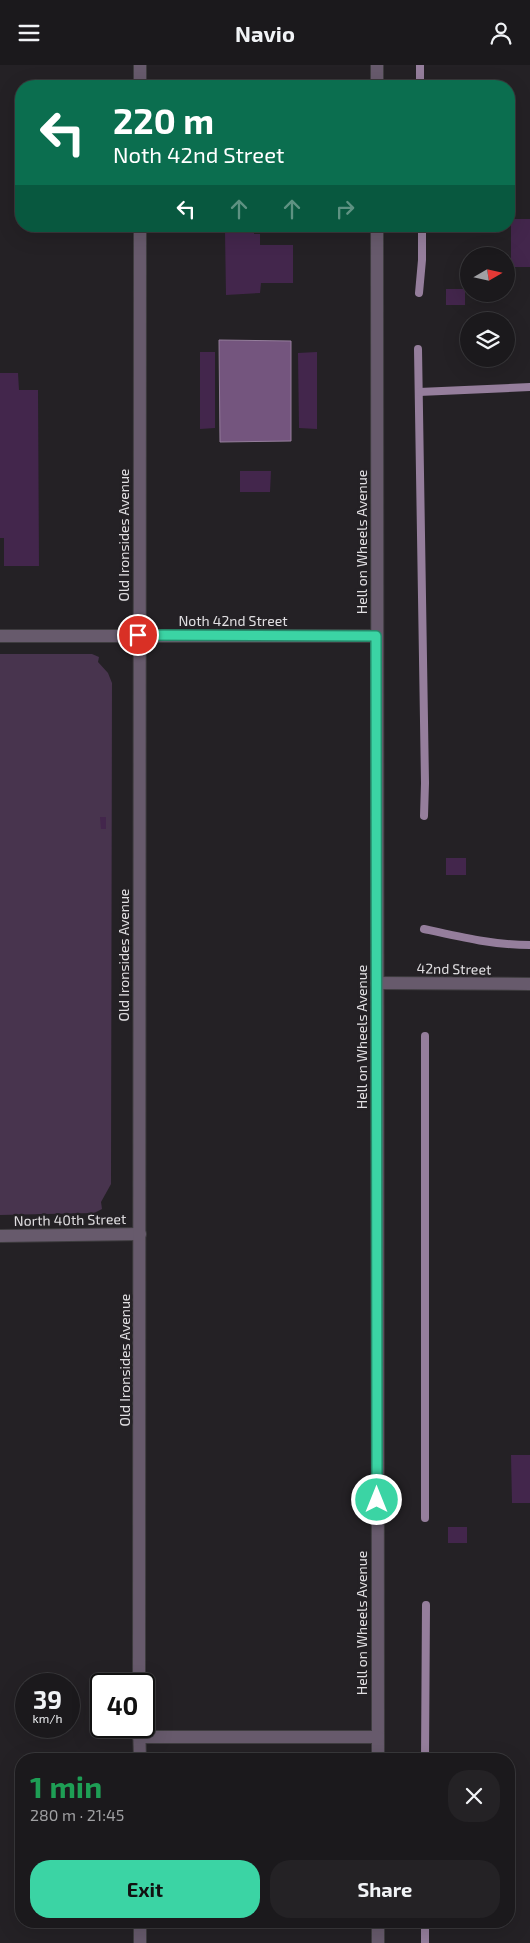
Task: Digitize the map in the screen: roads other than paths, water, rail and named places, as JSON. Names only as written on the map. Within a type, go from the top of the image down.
[{"type":"street","points":[[140,65],[140,80]]},
{"type":"street","points":[[376,65],[376,80]]},
{"type":"street","name":"Old Ironsides Avenue","points":[[140,232],[138,635],[140,1673]]},
{"type":"street","name":"Hell on Wheels Avenue","points":[[377,232],[378,1753]]},
{"type":"street","name":"Noth 42nd Street","points":[[0,635],[376,636]]},
{"type":"street","name":"42nd Street","points":[[377,983],[530,984]]},
{"type":"street","name":"North 40th Street","points":[[0,1236],[140,1234]]},
{"type":"street","points":[[155,1732],[378,1737]]},
{"type":"street","points":[[140,1738],[140,1753]]},
{"type":"street","points":[[140,1928],[140,1943]]},
{"type":"street","points":[[378,1928],[378,1943]]},
{"type":"waterway","points":[[420,65],[420,80]]},
{"type":"waterway","points":[[419,293],[422,232]]},
{"type":"waterway","points":[[418,349],[424,816]]},
{"type":"waterway","points":[[419,392],[530,387]]},
{"type":"waterway","points":[[424,929],[490,942],[530,945]]},
{"type":"waterway","points":[[425,1036],[425,1518]]},
{"type":"waterway","points":[[425,1753],[426,1605]]},
{"type":"waterway","points":[[425,1928],[425,1943]]}]
